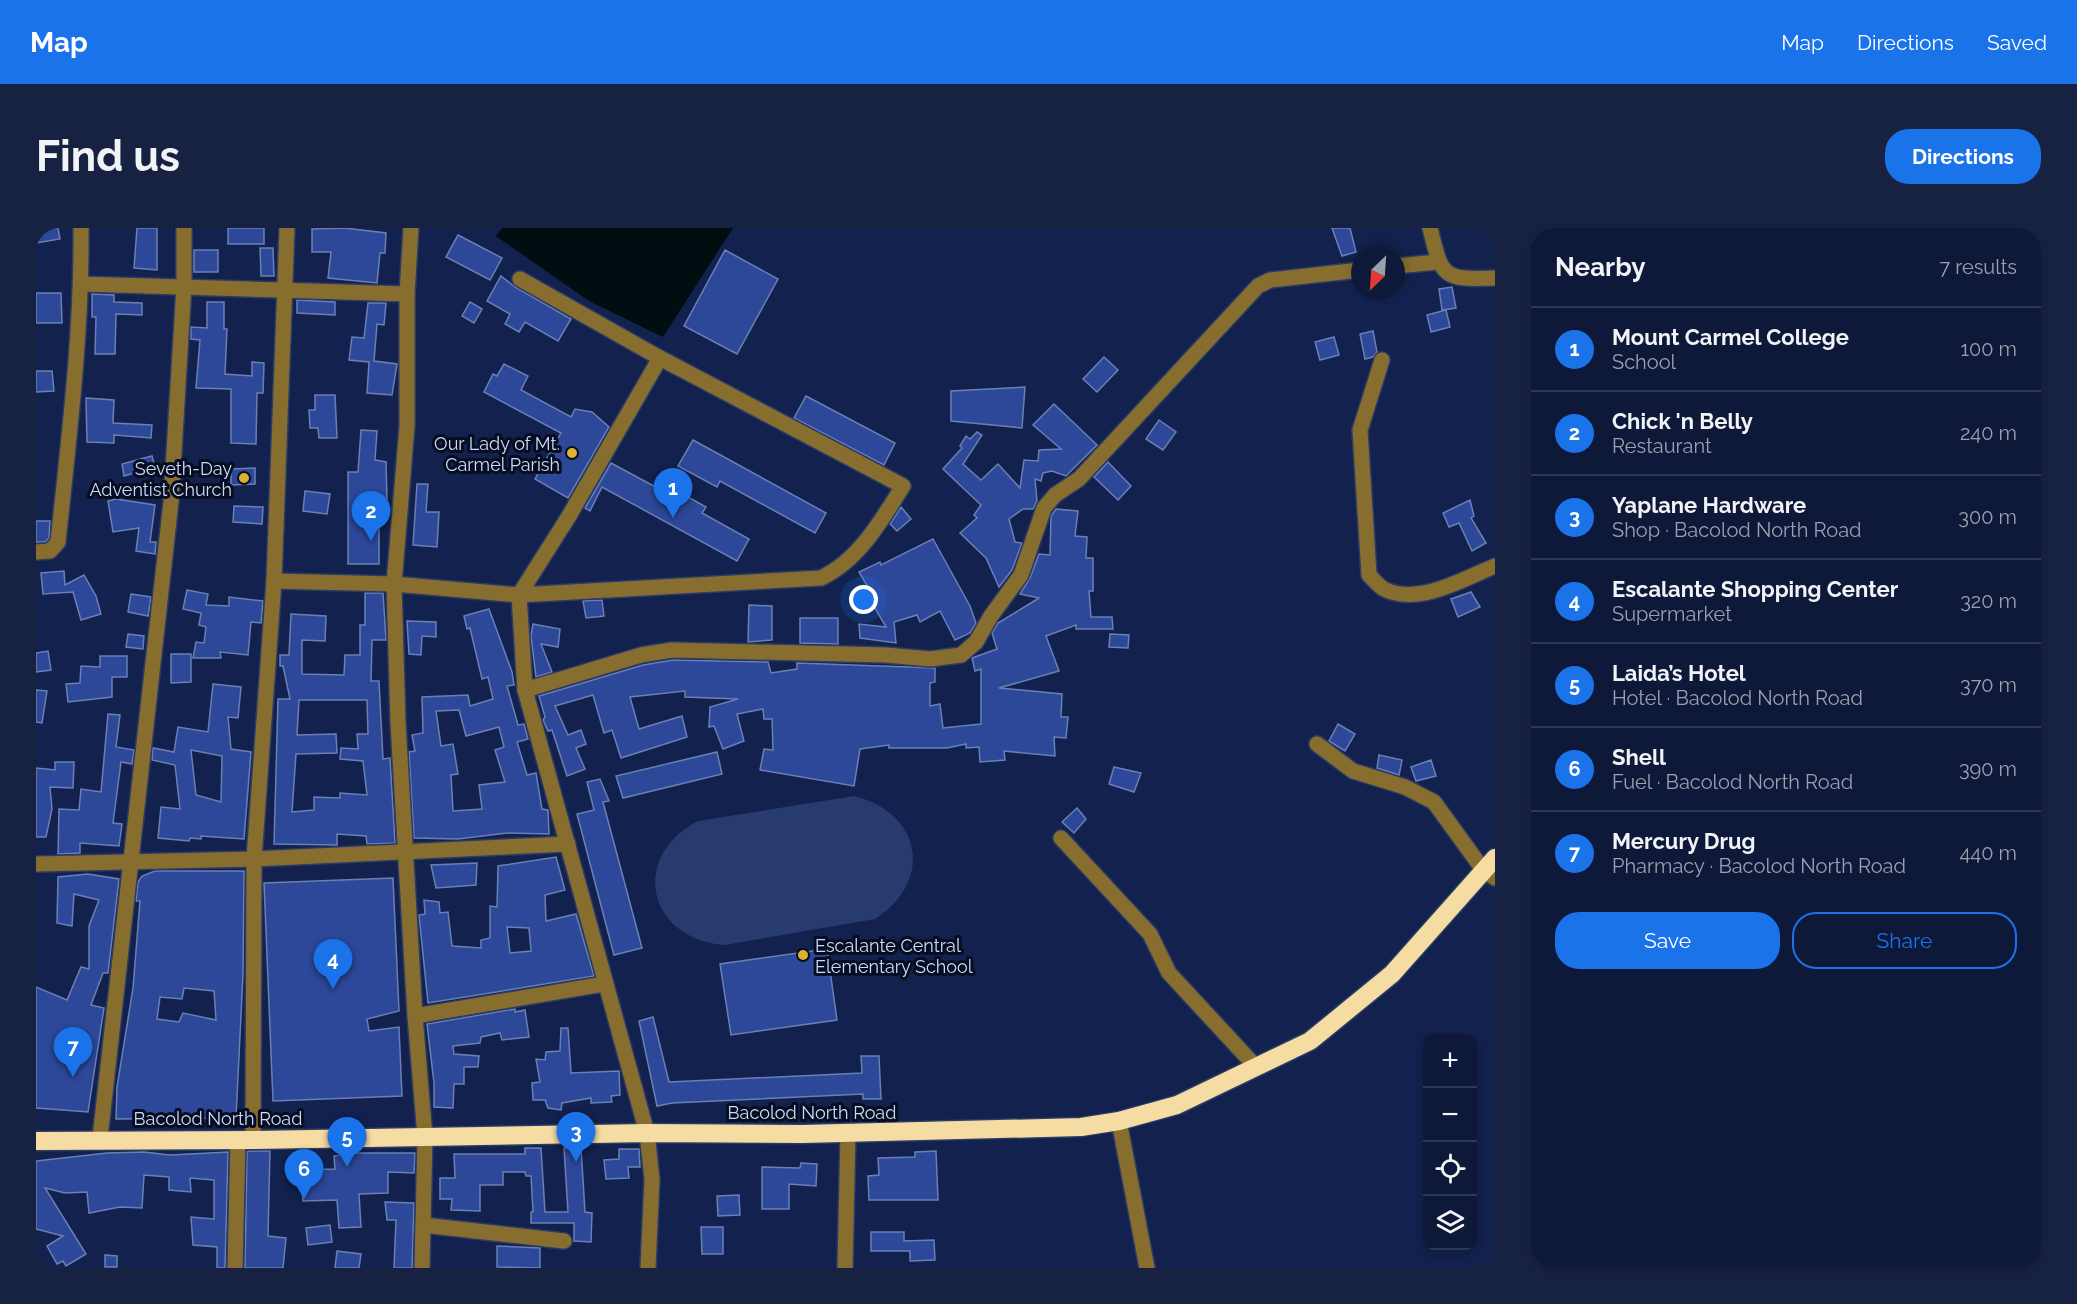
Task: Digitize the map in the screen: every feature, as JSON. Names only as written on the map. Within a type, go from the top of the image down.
[{"type":"highway","name":"Bacolod North Road","points":[[36,1141],[100,1138],[246,1140],[647,1133],[848,1133],[1081,1127],[1119,1121],[1177,1105],[1310,1041],[1392,974],[1491,869]]},
{"type":"street","points":[[36,552],[50,551],[58,542],[74,392],[81,284],[81,228]]},
{"type":"street","points":[[100,1138],[171,502],[184,286],[184,228]]},
{"type":"street","points":[[235,1268],[246,1140],[254,859],[274,582],[287,228]]},
{"type":"street","points":[[411,228],[407,294],[407,426],[394,584],[398,723],[415,1016],[425,1137],[422,1268]]},
{"type":"street","points":[[1430,228],[1438,262],[1449,275],[1460,280],[1495,278]]},
{"type":"street","points":[[1405,265],[1438,262]]},
{"type":"street","points":[[525,690],[641,655],[672,650],[886,655],[930,659],[961,655],[976,642],[991,616],[1022,575],[1044,508],[1055,495],[1079,479],[1258,286],[1270,280],[1351,271]]},
{"type":"street","points":[[274,582],[394,584],[519,595],[821,578],[839,570],[873,534],[903,486],[660,358],[520,279]]},
{"type":"street","points":[[81,284],[407,294]]},
{"type":"street","points":[[648,1268],[652,1179],[647,1133],[604,984],[525,690],[519,595],[569,516],[660,358]]},
{"type":"street","points":[[1382,360],[1360,430],[1369,574],[1384,590],[1404,596],[1427,592],[1495,566]]},
{"type":"street","points":[[1317,744],[1353,771],[1406,787],[1434,802],[1491,869]]},
{"type":"street","points":[[1061,838],[1150,934],[1169,973],[1257,1068]]},
{"type":"street","points":[[36,864],[254,859],[568,844]]},
{"type":"street","points":[[415,1016],[604,984]]},
{"type":"street","points":[[1119,1121],[1147,1268]]},
{"type":"street","points":[[845,1268],[848,1133]]},
{"type":"street","points":[[423,1225],[564,1241]]},
{"type":"shaded area","points":[[502,228],[733,228],[663,337],[589,301],[496,236]]},
{"type":"shaded area","points":[[854,796],[877,805],[894,817],[906,832],[912,850],[912,868],[906,886],[894,904],[875,919],[725,945],[699,939],[678,928],[664,913],[656,894],[656,874],[662,855],[676,836],[698,821]]},
{"type":"building","points":[[36,228],[58,228],[60,239],[36,243]]},
{"type":"building","points":[[137,228],[157,228],[157,270],[134,268]]},
{"type":"building","points":[[228,228],[264,228],[264,244],[228,244]]},
{"type":"building","points":[[345,228],[386,233],[385,253],[380,253],[377,283],[328,278],[331,252],[312,252],[312,229]]},
{"type":"building","points":[[1332,228],[1350,228],[1354,246],[1351,246],[1351,253],[1342,256]]},
{"type":"building","points":[[458,235],[502,258],[490,280],[446,257]]},
{"type":"building","points":[[260,248],[273,248],[274,276],[261,276]]},
{"type":"building","points":[[194,250],[218,250],[218,272],[194,272]]},
{"type":"building","points":[[725,250],[778,279],[737,354],[684,326]]},
{"type":"building","points":[[501,276],[515,287],[571,319],[558,341],[525,322],[519,332],[505,324],[510,314],[487,301]]},
{"type":"building","points":[[1452,287],[1456,308],[1442,310],[1439,289]]},
{"type":"building","points":[[36,293],[61,293],[62,323],[36,323]]},
{"type":"building","points":[[92,294],[114,295],[114,302],[142,303],[142,315],[116,314],[115,354],[95,354],[96,317],[92,317]]},
{"type":"building","points":[[297,300],[335,302],[335,315],[297,313]]},
{"type":"building","points":[[207,302],[224,302],[224,329],[227,329],[225,374],[252,376],[252,362],[264,363],[263,393],[257,393],[256,444],[231,443],[231,389],[196,388],[200,340],[191,339],[191,327],[207,328]]},
{"type":"building","points":[[470,302],[482,309],[474,323],[462,316]]},
{"type":"building","points":[[368,303],[386,303],[384,325],[377,324],[374,361],[397,364],[392,395],[367,393],[369,362],[349,360],[352,337],[364,338]]},
{"type":"building","points":[[1446,310],[1450,327],[1431,332],[1427,315]]},
{"type":"building","points":[[1373,331],[1377,352],[1373,357],[1365,359],[1360,334]]},
{"type":"building","points":[[1334,337],[1339,355],[1320,360],[1315,342]]},
{"type":"building","points":[[1104,357],[1118,370],[1097,392],[1083,379]]},
{"type":"building","name":"Our Lady of Mt. Carmel Parish","points":[[504,364],[528,376],[521,390],[571,417],[575,409],[592,412],[609,427],[568,498],[535,479],[561,433],[484,392],[493,374],[497,376]]},
{"type":"building","points":[[36,371],[52,371],[54,391],[36,392]]},
{"type":"building","points":[[1025,387],[1022,428],[951,421],[951,391]]},
{"type":"building","points":[[315,395],[335,395],[337,438],[319,438],[318,428],[310,428],[309,410],[315,410]]},
{"type":"building","points":[[806,396],[895,443],[884,465],[794,418]]},
{"type":"building","points":[[86,398],[114,400],[113,423],[152,425],[151,438],[114,435],[114,443],[87,442]]},
{"type":"building","points":[[1054,404],[1097,445],[1066,476],[1052,471],[1043,473],[1041,481],[1035,479],[1037,501],[1033,509],[1023,509],[1009,519],[1015,542],[1022,543],[1012,570],[999,587],[986,558],[960,533],[977,518],[974,515],[981,505],[943,469],[962,448],[960,446],[966,436],[970,439],[977,432],[982,435],[963,464],[981,480],[998,464],[1020,488],[1024,460],[1038,461],[1039,450],[1061,449],[1033,425]]},
{"type":"building","points":[[1159,420],[1176,432],[1163,450],[1146,439]]},
{"type":"building","points":[[361,430],[377,431],[375,460],[386,462],[387,500],[379,500],[379,564],[348,564],[348,472],[358,472]]},
{"type":"building","points":[[693,440],[826,513],[815,533],[720,481],[717,487],[678,466]]},
{"type":"building","points":[[152,456],[155,467],[124,476],[122,464]]},
{"type":"building","points":[[1108,462],[1131,486],[1118,500],[1094,477]]},
{"type":"building","points":[[611,463],[661,490],[665,484],[706,507],[702,513],[749,539],[737,561],[602,487],[590,511],[585,508]]},
{"type":"building","points":[[255,468],[255,484],[231,485],[231,469]]},
{"type":"building","points":[[417,484],[428,484],[426,512],[439,512],[437,547],[413,545]]},
{"type":"building","points":[[305,491],[330,494],[327,514],[303,511]]},
{"type":"building","points":[[116,499],[155,505],[150,542],[156,542],[155,554],[136,551],[139,528],[113,532],[108,501]]},
{"type":"building","points":[[1470,500],[1474,516],[1471,518],[1486,543],[1472,551],[1459,523],[1449,527],[1443,513]]},
{"type":"building","points":[[234,506],[263,507],[262,524],[233,522]]},
{"type":"building","points":[[901,507],[911,519],[897,531],[890,524]]},
{"type":"building","points":[[1056,509],[1078,511],[1075,536],[1087,537],[1086,558],[1093,558],[1093,591],[1089,591],[1091,617],[1112,617],[1113,629],[1076,629],[1076,625],[1046,636],[1059,671],[999,688],[1062,694],[1061,717],[1068,717],[1066,738],[1054,737],[1055,756],[1004,751],[1005,760],[980,762],[979,747],[966,748],[966,744],[947,748],[889,748],[889,745],[860,749],[854,786],[760,770],[764,749],[773,750],[772,719],[764,719],[763,709],[737,714],[744,741],[723,749],[714,726],[709,727],[710,707],[738,699],[685,697],[685,691],[630,697],[639,729],[682,716],[687,737],[621,758],[612,730],[604,733],[593,695],[555,706],[568,735],[581,730],[586,744],[576,748],[585,769],[567,776],[552,730],[548,731],[543,720],[545,717],[539,696],[643,665],[673,660],[768,662],[771,673],[797,669],[797,663],[935,668],[935,682],[930,683],[930,706],[940,704],[943,728],[981,724],[981,669],[975,671],[972,658],[997,649],[992,633],[998,623],[1039,598],[1020,594],[1030,578],[1039,554],[1050,555],[1051,516]]},
{"type":"building","points":[[36,521],[50,521],[49,538],[45,542],[36,542]]},
{"type":"building","points":[[933,539],[970,606],[976,623],[970,633],[955,640],[940,611],[920,622],[917,615],[894,622],[896,643],[860,638],[859,624],[886,627],[868,596],[872,594],[859,572],[880,562],[881,565]]},
{"type":"building","points":[[64,571],[65,585],[84,575],[96,596],[101,614],[81,620],[73,592],[43,594],[41,573]]},
{"type":"building","points":[[187,590],[208,594],[206,605],[229,606],[229,597],[263,601],[261,623],[251,622],[248,655],[220,652],[221,658],[193,658],[196,642],[204,643],[206,627],[199,625],[201,613],[183,609]]},
{"type":"building","points":[[1471,592],[1480,607],[1458,617],[1451,599]]},
{"type":"building","points":[[365,593],[383,593],[386,640],[372,640],[371,681],[379,681],[383,759],[390,758],[395,843],[367,844],[366,836],[337,834],[337,845],[274,844],[278,699],[290,699],[283,666],[280,666],[280,655],[289,655],[291,614],[326,616],[325,641],[302,640],[302,674],[344,675],[345,655],[360,655],[360,625],[365,625]],"holes":[[[299,700],[367,700],[368,734],[357,734],[358,749],[341,748],[340,759],[363,761],[367,795],[340,793],[340,798],[314,797],[314,810],[292,812],[296,754],[337,753],[336,734],[297,735]]]},
{"type":"building","points":[[131,594],[151,597],[148,616],[128,612]]},
{"type":"building","points":[[602,600],[604,616],[586,618],[583,601]]},
{"type":"building","points":[[749,605],[772,606],[772,640],[748,642]]},
{"type":"building","points":[[489,609],[512,672],[514,685],[507,686],[518,725],[524,724],[528,739],[517,742],[527,775],[536,773],[542,809],[548,810],[549,834],[507,833],[458,839],[414,838],[409,752],[415,751],[412,735],[423,733],[422,697],[468,695],[470,706],[493,699],[488,677],[482,679],[470,628],[467,629],[464,616]],"holes":[[[459,710],[466,736],[499,727],[504,747],[495,750],[505,782],[479,785],[482,809],[453,811],[451,775],[458,774],[453,744],[441,746],[436,711]]]},
{"type":"building","points":[[800,618],[838,618],[838,644],[800,643]]},
{"type":"building","points":[[407,621],[436,622],[436,637],[422,636],[421,655],[409,654]]},
{"type":"building","points":[[533,624],[560,629],[558,647],[541,644],[552,672],[536,677],[531,636]]},
{"type":"building","points":[[128,634],[144,636],[143,649],[126,647]]},
{"type":"building","points":[[1110,634],[1129,635],[1128,648],[1109,647]]},
{"type":"building","points":[[48,651],[51,670],[36,672],[36,653]]},
{"type":"building","points":[[171,654],[191,654],[191,682],[171,683]]},
{"type":"building","points":[[100,656],[127,656],[127,677],[112,677],[112,697],[68,702],[66,684],[80,683],[81,666],[100,667]]},
{"type":"building","points":[[213,684],[241,687],[238,718],[228,717],[231,749],[251,752],[244,839],[201,836],[201,839],[190,838],[189,841],[158,838],[161,807],[180,809],[175,765],[152,760],[153,748],[174,752],[178,727],[208,732]],"holes":[[[191,750],[222,756],[221,802],[196,795]]]},
{"type":"building","points":[[36,690],[47,691],[42,723],[36,722]]},
{"type":"building","points":[[108,714],[120,715],[116,747],[134,750],[132,764],[121,762],[113,823],[122,824],[119,846],[80,843],[80,853],[58,854],[59,809],[79,810],[81,789],[101,792]]},
{"type":"building","points":[[1338,724],[1355,734],[1345,751],[1329,741]]},
{"type":"building","points":[[717,752],[722,774],[623,798],[616,776]]},
{"type":"building","points":[[1379,755],[1402,760],[1399,775],[1377,768]]},
{"type":"building","points":[[1431,760],[1436,776],[1416,781],[1411,767]]},
{"type":"building","points":[[55,762],[74,762],[73,788],[50,787],[52,809],[46,837],[36,837],[36,768],[55,770]]},
{"type":"building","points":[[1114,767],[1141,773],[1134,792],[1109,784]]},
{"type":"building","points":[[600,779],[609,801],[603,802],[642,948],[614,955],[577,814],[594,810],[587,782]]},
{"type":"building","points":[[1077,808],[1086,819],[1074,833],[1062,822]]},
{"type":"building","points":[[556,857],[565,890],[545,895],[546,921],[576,914],[594,976],[428,1003],[419,915],[425,914],[424,900],[439,902],[440,913],[448,912],[452,946],[481,948],[481,940],[490,938],[490,906],[497,907],[498,866]],"holes":[[[507,927],[529,928],[531,951],[510,953]]]},
{"type":"building","points":[[477,863],[476,885],[436,888],[431,865]]},
{"type":"building","points":[[155,871],[244,871],[243,974],[236,1118],[116,1119],[117,1087],[133,988],[140,901],[136,901],[138,882],[142,876]],"holes":[[[184,988],[214,991],[216,1020],[183,1013],[179,1022],[157,1019],[160,997],[182,999]]]},
{"type":"building","points":[[88,874],[119,879],[108,973],[103,973],[91,1005],[104,1008],[88,1112],[36,1108],[36,987],[67,1000],[81,967],[89,969],[89,926],[99,900],[74,894],[72,926],[57,923],[58,877]]},
{"type":"building","points":[[393,878],[399,1011],[367,1019],[369,1031],[399,1027],[402,1096],[273,1101],[264,883]]},
{"type":"building","points":[[827,949],[837,1020],[731,1035],[720,964]]},
{"type":"building","points":[[515,1009],[515,1012],[525,1010],[529,1037],[502,1040],[500,1033],[481,1037],[480,1043],[453,1046],[454,1054],[479,1056],[478,1067],[464,1067],[464,1084],[454,1084],[453,1108],[434,1107],[434,1083],[427,1024]]},
{"type":"building","points":[[653,1017],[669,1082],[862,1073],[861,1056],[879,1056],[881,1099],[863,1099],[863,1094],[672,1103],[657,1106],[639,1021]]},
{"type":"building","points":[[561,1028],[568,1028],[571,1073],[619,1071],[620,1095],[611,1096],[612,1102],[591,1103],[591,1098],[562,1103],[561,1110],[548,1108],[545,1100],[533,1100],[532,1083],[540,1082],[536,1059],[545,1060],[546,1052],[560,1051]]},
{"type":"building","points":[[581,1147],[585,1212],[592,1213],[591,1242],[574,1241],[574,1223],[531,1223],[531,1212],[533,1212],[531,1176],[526,1176],[525,1172],[503,1172],[503,1185],[480,1185],[480,1211],[451,1210],[452,1199],[440,1199],[440,1178],[455,1178],[454,1154],[525,1154],[525,1148],[541,1148],[545,1212],[568,1212],[564,1148]]},
{"type":"building","points":[[619,1149],[639,1149],[640,1167],[628,1167],[629,1178],[606,1179],[604,1160],[619,1159]]},
{"type":"building","points":[[270,1151],[268,1236],[286,1238],[283,1268],[245,1268],[247,1152]]},
{"type":"building","points":[[936,1151],[938,1200],[869,1200],[868,1176],[879,1175],[878,1158],[915,1157],[915,1152]]},
{"type":"building","points":[[144,1152],[170,1155],[228,1152],[225,1268],[217,1268],[217,1247],[193,1245],[191,1217],[214,1219],[214,1180],[190,1178],[191,1192],[169,1190],[169,1177],[144,1175],[142,1208],[120,1207],[89,1213],[87,1192],[65,1193],[45,1188],[86,1254],[66,1266],[63,1261],[57,1264],[47,1246],[63,1236],[36,1229],[36,1161],[107,1153]]},
{"type":"building","points":[[357,1153],[415,1153],[414,1173],[388,1172],[388,1193],[359,1194],[361,1227],[339,1228],[337,1200],[303,1201],[300,1170],[335,1169],[334,1156]]},
{"type":"building","points":[[801,1163],[817,1164],[816,1186],[789,1184],[789,1209],[762,1209],[762,1167],[800,1168]]},
{"type":"building","points":[[739,1195],[740,1215],[718,1216],[717,1196]]},
{"type":"building","points":[[385,1202],[414,1203],[412,1268],[394,1268],[396,1220],[387,1220]]},
{"type":"building","points":[[330,1225],[332,1242],[308,1245],[306,1228]]},
{"type":"building","points":[[701,1227],[723,1227],[723,1254],[702,1254]]},
{"type":"building","points":[[871,1232],[904,1232],[904,1241],[934,1240],[935,1260],[910,1261],[910,1251],[871,1251]]},
{"type":"building","points":[[497,1246],[540,1248],[540,1268],[497,1267]]},
{"type":"building","points":[[337,1251],[361,1254],[359,1268],[335,1268]]},
{"type":"building","points":[[105,1255],[117,1256],[117,1267],[105,1267]]},
{"type":"place","name":"Our Lady of Mt. Carmel Parish","points":[[572,453]]},
{"type":"place","name":"Seveth-Day Adventist Church","points":[[244,478]]},
{"type":"place","name":"Mount Carmel College","points":[[673,518]]},
{"type":"place","name":"Chick 'n Belly","points":[[371,541]]},
{"type":"place","name":"Escalante Central Elementary School","points":[[803,955]]},
{"type":"place","name":"Escalante Shopping Center","points":[[333,989]]},
{"type":"place","name":"Mercury Drug","points":[[73,1077]]},
{"type":"place","name":"Yaplane Hardware","points":[[576,1162]]},
{"type":"place","name":"Laida’s Hotel","points":[[347,1167]]},
{"type":"place","name":"Shell","points":[[304,1199]]}]
